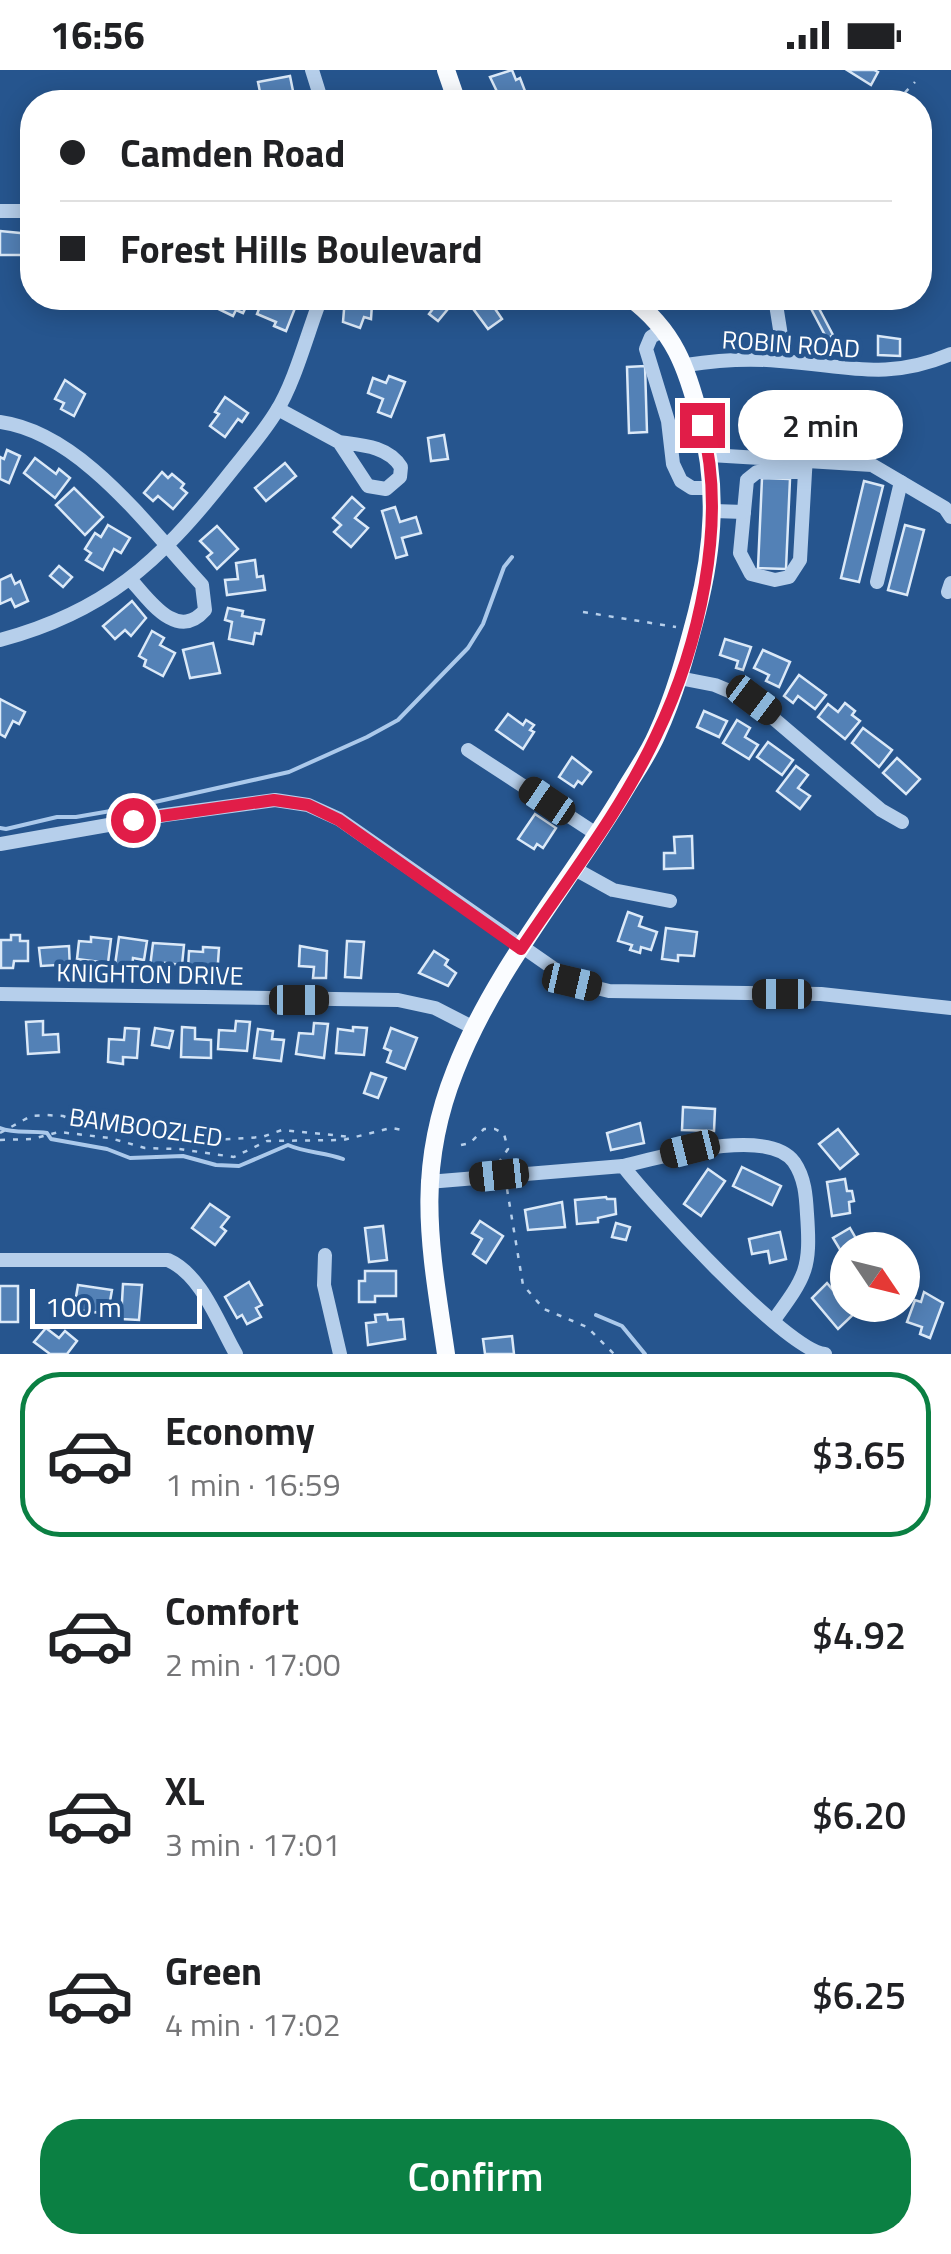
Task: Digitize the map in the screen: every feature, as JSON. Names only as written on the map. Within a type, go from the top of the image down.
[{"type":"main road","points":[[446,1354],[428,1215],[428,1182],[437,1130],[454,1073],[474,1028],[521,949],[598,836],[656,737],[680,678],[709,562],[714,511],[710,455],[686,365],[664,329],[643,310]]},
{"type":"street","points":[[0,640],[31,632],[88,606],[130,580],[167,547],[278,410],[317,310]]},
{"type":"street","points":[[777,310],[785,361]]},
{"type":"street","points":[[664,329],[651,337],[646,348],[668,421],[673,464],[681,481],[692,488],[713,488]]},
{"type":"street","name":"ROBIN ROAD","points":[[686,365],[727,358],[869,372],[934,361],[951,354]]},
{"type":"street","points":[[278,410],[339,442]]},
{"type":"street","points":[[0,422],[18,424],[55,438],[69,449],[202,585],[206,604],[200,616],[186,623],[174,621],[164,616],[130,580]]},
{"type":"street","points":[[710,455],[806,466]]},
{"type":"street","points":[[806,466],[800,560],[789,577],[761,578],[750,574],[740,553],[747,480],[757,472],[806,466],[872,465],[945,508],[951,517]]},
{"type":"street","points":[[877,582],[901,482]]},
{"type":"street","points":[[714,511],[744,512]]},
{"type":"street","points":[[680,678],[754,700],[881,810],[902,822]]},
{"type":"street","points":[[468,750],[598,836]]},
{"type":"street","points":[[0,844],[165,815],[254,802],[293,801],[339,820],[572,982],[609,990],[821,994],[951,1008]]},
{"type":"street","points":[[575,868],[613,890],[670,901]]},
{"type":"street","name":"KNIGHTON DRIVE","points":[[0,994],[398,1000],[436,1008],[474,1028]]},
{"type":"street","points":[[428,1182],[624,1166],[690,1149],[772,1147],[794,1161],[805,1190],[809,1259],[806,1273],[774,1320]]},
{"type":"street","points":[[624,1166],[642,1191],[738,1290],[795,1341],[825,1354]]},
{"type":"street","points":[[325,1255],[324,1285],[340,1354]]},
{"type":"street","points":[[0,1260],[168,1260],[192,1278],[236,1354]]},
{"type":"path","points":[[907,90],[915,82]]},
{"type":"path","points":[[583,612],[692,630]]},
{"type":"path","points":[[0,1133],[31,1116],[46,1114],[64,1116],[95,1129],[140,1136],[174,1134],[199,1141],[262,1137],[282,1130],[354,1138]]},
{"type":"path","name":"BAMBOOZLED","points":[[0,1140],[59,1132],[110,1138],[146,1148],[179,1148],[234,1157],[267,1141],[354,1138],[391,1128],[403,1130]]},
{"type":"path","points":[[461,1145],[470,1144],[484,1129],[504,1134],[508,1149],[495,1169]]},
{"type":"path","points":[[505,1184],[524,1284],[544,1309],[587,1327],[614,1354]]},
{"type":"building","points":[[512,70],[525,90],[496,90],[490,77]]},
{"type":"building","points":[[847,70],[874,70],[878,72],[871,85]]},
{"type":"building","points":[[290,76],[293,90],[260,90],[258,82]]},
{"type":"building","points":[[0,231],[20,233],[20,255],[0,255]]},
{"type":"building","points":[[259,310],[294,310],[286,331],[257,314]]},
{"type":"building","points":[[344,310],[372,310],[371,319],[364,317],[360,328],[343,322]]},
{"type":"building","points":[[432,310],[447,310],[438,321],[429,314]]},
{"type":"building","points":[[474,310],[496,310],[502,319],[488,329]]},
{"type":"building","points":[[812,310],[820,310],[833,335],[827,339]]},
{"type":"building","points":[[878,336],[900,339],[900,356],[878,355]]},
{"type":"building","points":[[645,366],[647,432],[629,433],[627,367]]},
{"type":"building","points":[[389,376],[405,382],[391,417],[378,412],[383,399],[368,393],[373,378],[386,383]]},
{"type":"building","points":[[65,380],[85,394],[74,416],[61,409],[64,403],[55,399]]},
{"type":"building","points":[[225,397],[248,413],[242,422],[238,419],[225,437],[210,426]]},
{"type":"building","points":[[444,435],[448,459],[431,461],[428,438]]},
{"type":"building","points":[[7,450],[20,456],[9,483],[0,479],[0,457],[4,459]]},
{"type":"building","points":[[35,458],[56,474],[59,469],[70,478],[55,498],[24,473]]},
{"type":"building","points":[[285,463],[296,476],[266,501],[255,488]]},
{"type":"building","points":[[162,472],[168,478],[172,474],[184,484],[181,488],[187,493],[173,509],[158,496],[153,501],[144,493]]},
{"type":"building","points":[[762,478],[790,479],[786,569],[758,568]]},
{"type":"building","points":[[864,481],[883,486],[859,582],[841,578]]},
{"type":"building","points":[[74,488],[103,517],[85,535],[56,505]]},
{"type":"building","points":[[352,497],[364,508],[355,518],[368,528],[351,547],[334,532],[341,525],[333,518]]},
{"type":"building","points":[[395,507],[400,522],[416,517],[421,533],[402,538],[407,555],[396,558],[382,511]]},
{"type":"building","points":[[108,525],[130,538],[121,553],[114,549],[103,570],[86,560],[91,553],[85,549],[95,533],[101,537]]},
{"type":"building","points":[[905,525],[924,530],[907,595],[888,590]]},
{"type":"building","points":[[217,526],[238,549],[217,569],[207,557],[212,553],[200,541]]},
{"type":"building","points":[[255,560],[257,577],[263,576],[265,590],[227,595],[225,580],[238,579],[236,563]]},
{"type":"building","points":[[59,566],[72,577],[63,587],[50,576]]},
{"type":"building","points":[[11,575],[15,584],[20,581],[28,601],[15,607],[11,599],[0,604],[0,580]]},
{"type":"building","points":[[132,601],[146,618],[131,636],[125,630],[115,639],[103,626]]},
{"type":"building","points":[[228,608],[243,611],[242,616],[264,620],[261,634],[255,633],[253,644],[229,639],[232,622],[225,620]]},
{"type":"building","points":[[152,631],[164,638],[160,645],[175,653],[163,676],[144,666],[146,660],[139,656]]},
{"type":"building","points":[[725,639],[751,647],[743,670],[736,668],[738,661],[720,655]]},
{"type":"building","points":[[213,643],[220,673],[190,678],[183,650]]},
{"type":"building","points":[[763,650],[790,662],[779,687],[766,681],[769,675],[754,668]]},
{"type":"building","points":[[799,675],[826,695],[815,709],[798,696],[793,703],[784,696]]},
{"type":"building","points":[[0,699],[25,712],[19,724],[13,721],[5,737],[0,734]]},
{"type":"building","points":[[845,703],[860,721],[845,739],[818,717],[828,704],[838,712]]},
{"type":"building","points":[[704,711],[727,721],[719,737],[697,727]]},
{"type":"building","points":[[508,714],[523,725],[526,720],[534,725],[523,749],[496,730]]},
{"type":"building","points":[[737,720],[750,728],[745,737],[758,745],[749,759],[723,743]]},
{"type":"building","points":[[863,728],[892,750],[879,767],[852,743]]},
{"type":"building","points":[[768,742],[793,760],[782,775],[757,757]]},
{"type":"building","points":[[572,757],[591,772],[582,784],[578,781],[574,787],[559,777]]},
{"type":"building","points":[[897,758],[920,779],[906,794],[883,773]]},
{"type":"building","points":[[796,766],[808,775],[798,788],[810,796],[800,809],[777,791]]},
{"type":"building","points":[[535,814],[556,828],[543,848],[537,844],[534,849],[518,839]]},
{"type":"building","points":[[692,836],[693,868],[664,869],[664,853],[675,853],[674,837]]},
{"type":"building","points":[[628,912],[642,917],[639,926],[657,932],[651,950],[641,947],[640,953],[630,950],[632,945],[618,941]]},
{"type":"building","points":[[666,928],[697,932],[694,956],[678,955],[678,961],[662,959]]},
{"type":"building","points":[[11,935],[28,941],[28,961],[14,961],[13,968],[1,968],[1,940],[11,940]]},
{"type":"building","points":[[91,937],[111,939],[108,963],[77,959],[79,941],[91,942]]},
{"type":"building","points":[[119,937],[147,941],[144,960],[133,958],[132,968],[115,965]]},
{"type":"building","points":[[347,941],[364,942],[361,978],[345,977]]},
{"type":"building","points":[[153,943],[184,945],[182,965],[165,963],[164,969],[150,967]]},
{"type":"building","points":[[69,946],[70,970],[58,971],[57,965],[41,966],[39,948]]},
{"type":"building","points":[[300,946],[327,951],[326,978],[313,978],[314,967],[299,966]]},
{"type":"building","points":[[203,947],[219,948],[217,977],[206,976],[206,971],[188,970],[189,951],[203,952]]},
{"type":"building","points":[[434,951],[448,960],[445,965],[456,973],[448,986],[419,973]]},
{"type":"building","points":[[43,1021],[43,1035],[58,1034],[59,1052],[28,1054],[26,1022]]},
{"type":"building","points":[[236,1021],[250,1022],[247,1051],[218,1049],[219,1030],[235,1031]]},
{"type":"building","points":[[314,1023],[328,1024],[324,1058],[296,1054],[299,1033],[313,1034]]},
{"type":"building","points":[[182,1027],[195,1028],[195,1039],[211,1040],[211,1058],[181,1057]]},
{"type":"building","points":[[353,1027],[367,1028],[364,1055],[336,1053],[338,1029],[353,1031]]},
{"type":"building","points":[[125,1028],[139,1029],[137,1058],[123,1057],[123,1064],[108,1062],[109,1039],[124,1040]]},
{"type":"building","points":[[155,1028],[173,1031],[169,1048],[152,1045]]},
{"type":"building","points":[[391,1028],[417,1038],[405,1069],[387,1062],[391,1051],[384,1048]]},
{"type":"building","points":[[258,1029],[273,1031],[272,1039],[284,1040],[281,1061],[254,1058]]},
{"type":"building","points":[[371,1073],[386,1078],[378,1098],[364,1093]]},
{"type":"building","points":[[683,1107],[715,1109],[714,1131],[682,1130]]},
{"type":"building","points":[[640,1123],[644,1143],[611,1150],[607,1133]]},
{"type":"building","points":[[838,1129],[858,1154],[840,1169],[819,1144]]},
{"type":"building","points":[[742,1167],[781,1186],[772,1205],[733,1186]]},
{"type":"building","points":[[708,1169],[725,1181],[701,1216],[684,1204]]},
{"type":"building","points":[[845,1179],[854,1201],[849,1202],[850,1213],[832,1216],[827,1182]]},
{"type":"building","points":[[615,1199],[616,1214],[598,1218],[598,1222],[577,1224],[575,1200]]},
{"type":"building","points":[[562,1202],[565,1227],[528,1230],[525,1210]]},
{"type":"building","points":[[210,1204],[229,1217],[221,1227],[226,1231],[215,1245],[192,1228]]},
{"type":"building","points":[[480,1221],[503,1236],[486,1263],[473,1254],[482,1239],[472,1233]]},
{"type":"building","points":[[616,1223],[630,1227],[626,1240],[612,1237]]},
{"type":"building","points":[[383,1226],[387,1260],[369,1262],[365,1228]]},
{"type":"building","points":[[780,1232],[786,1259],[770,1263],[768,1251],[752,1254],[749,1239]]},
{"type":"building","points":[[365,1271],[396,1271],[396,1296],[375,1296],[375,1302],[359,1302],[359,1281],[365,1281]]},
{"type":"building","points":[[249,1282],[262,1305],[256,1308],[261,1317],[247,1324],[242,1315],[237,1318],[225,1297]]},
{"type":"building","points":[[827,1283],[830,1319],[812,1298]]},
{"type":"building","points":[[123,1284],[142,1285],[139,1320],[121,1319]]},
{"type":"building","points":[[78,1285],[112,1290],[109,1307],[101,1306],[100,1313],[74,1309]]},
{"type":"building","points":[[0,1286],[18,1286],[18,1322],[0,1322]]},
{"type":"building","points":[[924,1292],[943,1303],[930,1338],[920,1334],[922,1327],[907,1322],[920,1322]]},
{"type":"building","points":[[387,1314],[388,1320],[403,1319],[405,1339],[368,1345],[366,1323],[376,1322],[375,1315]]},
{"type":"building","points":[[46,1328],[59,1338],[65,1331],[77,1341],[67,1354],[50,1354],[34,1342]]},
{"type":"building","points":[[512,1336],[514,1354],[485,1354],[483,1339]]},
{"type":"waterway","points":[[0,828],[128,808],[289,772],[367,737],[398,720],[468,648],[483,624],[504,567],[512,557]]},
{"type":"waterway","points":[[0,1128],[47,1133],[51,1139],[107,1149],[130,1158],[183,1156],[216,1165],[239,1166],[288,1145],[343,1159]]},
{"type":"waterway","points":[[596,1315],[622,1326],[645,1354]]},
{"type":"route","points":[[133,820],[274,800],[308,805],[339,820],[521,949],[598,836],[656,737],[680,678],[705,582],[714,511],[710,455],[702,425]]}]
